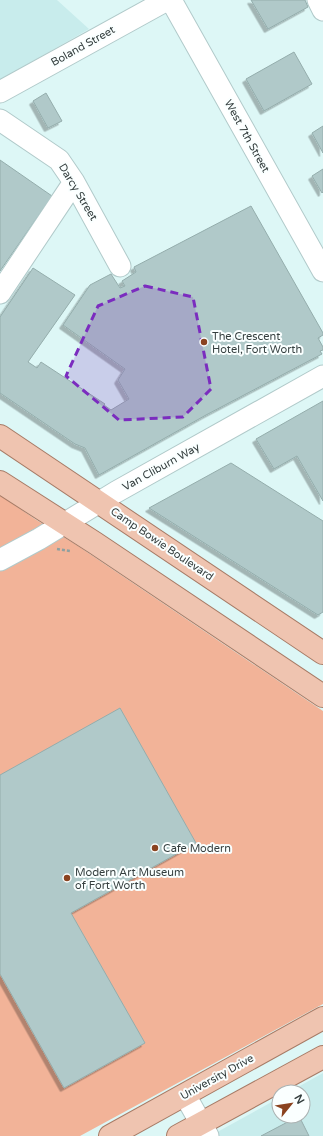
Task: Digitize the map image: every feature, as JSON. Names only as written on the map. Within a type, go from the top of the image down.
[{"type":"main road","name":"Camp Bowie Boulevard","points":[[0,436],[323,653]]},
{"type":"main road","points":[[0,482],[323,696]]},
{"type":"main road","name":"University Drive","points":[[110,1136],[323,1018]]},
{"type":"main road","points":[[178,1136],[204,1130],[323,1057]]},
{"type":"street","name":"Boland Street","points":[[0,92],[166,0]]},
{"type":"street","name":"West 7th Street","points":[[171,0],[323,271]]},
{"type":"street","points":[[318,0],[323,10]]},
{"type":"street","name":"Darcy Street","points":[[0,120],[59,160],[74,182],[120,266]]},
{"type":"street","points":[[0,293],[74,182]]},
{"type":"street","name":"Van Cliburn Way","points":[[0,560],[64,524],[99,502],[323,376]]},
{"type":"street","points":[[185,1095],[204,1130]]},
{"type":"path","points":[[51,548],[77,551]]},
{"type":"highlighted area","points":[[145,286],[193,297],[211,389],[183,417],[119,420],[66,376],[98,306]]},
{"type":"shaded area","points":[[0,0],[57,0],[89,29],[0,80]]},
{"type":"shaded area","points":[[0,495],[323,711],[323,1004],[80,1136],[0,1136]]},
{"type":"shaded area","points":[[323,1073],[323,1136],[210,1136],[271,1102],[271,1124],[311,1124],[311,1084],[303,1084]]},
{"type":"building","points":[[251,0],[305,0],[308,7],[268,29]]},
{"type":"building","points":[[294,52],[312,84],[264,111],[246,79]]},
{"type":"building","points":[[46,93],[62,121],[48,128],[33,101]]},
{"type":"building","points":[[323,126],[323,153],[312,133]]},
{"type":"building","points":[[0,160],[52,196],[0,271]]},
{"type":"building","points":[[323,169],[323,192],[322,193],[312,176]]},
{"type":"building","name":"The Crescent Hotel, Fort Worth","points":[[251,206],[323,333],[323,335],[318,338],[323,347],[323,350],[320,351],[322,354],[206,415],[99,475],[85,448],[75,444],[0,393],[0,317],[33,268],[75,295],[28,362],[37,368],[41,362],[105,404],[104,405],[111,410],[129,399],[118,380],[125,369],[63,325],[90,285],[111,274],[120,288],[125,286],[122,281],[136,272],[134,267]]},
{"type":"building","points":[[323,401],[323,501],[297,456],[274,469],[256,439]]},
{"type":"building","points":[[231,463],[323,521],[323,612],[318,615],[149,508]]},
{"type":"building","name":"Modern Art Museum of Fort Worth","points":[[120,708],[196,843],[71,913],[145,1043],[64,1088],[0,974],[0,775]]},
{"type":"building","points":[[284,1124],[303,1124],[309,1136],[261,1136]]},
{"type":"place","name":"The Crescent Hotel, Fort Worth","points":[[204,342]]},
{"type":"place","name":"Cafe Modern","points":[[155,848]]},
{"type":"place","name":"Modern Art Museum of Fort Worth","points":[[67,878]]}]
